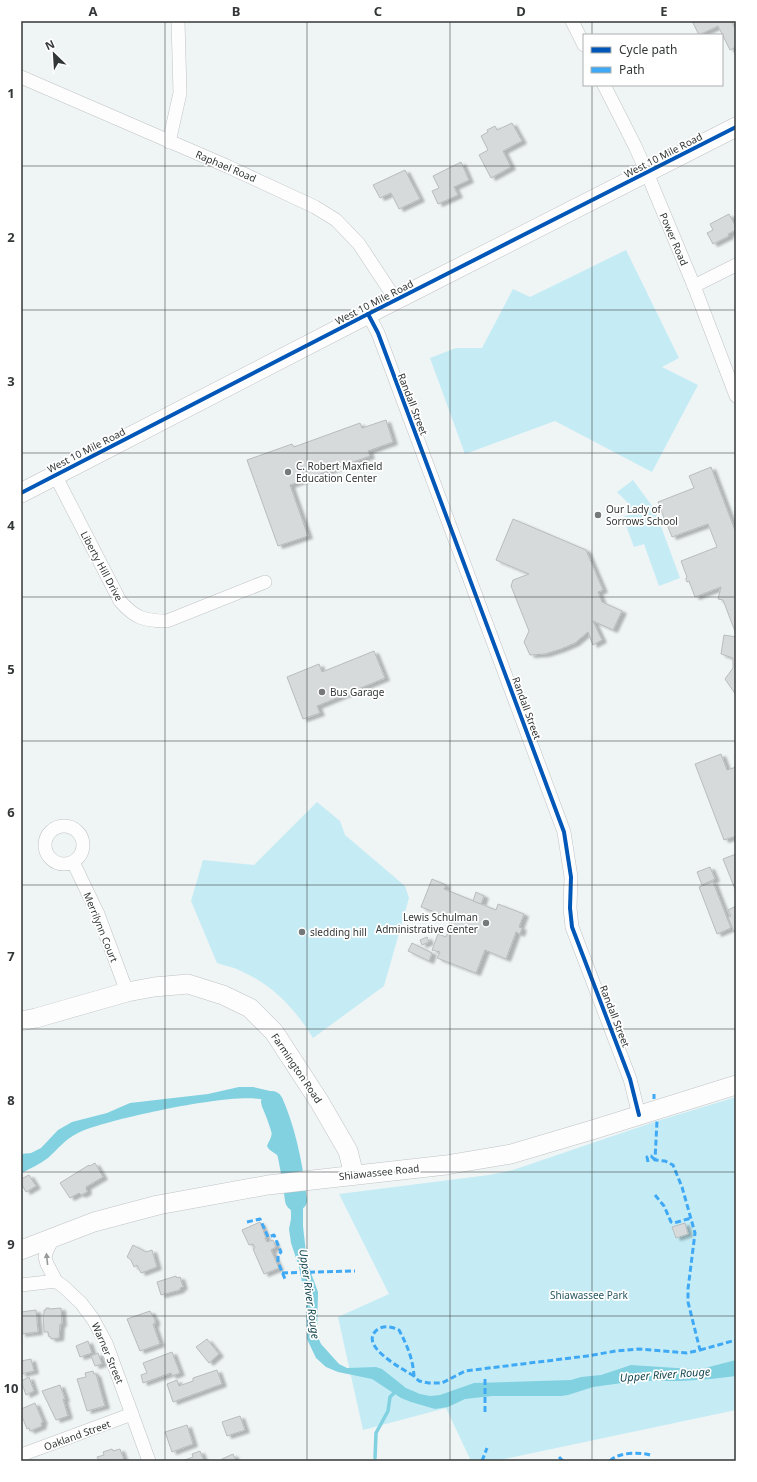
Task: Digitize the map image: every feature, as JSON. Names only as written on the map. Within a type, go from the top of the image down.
[{"type":"street","points":[[169,142],[180,93],[178,21]]},
{"type":"street","points":[[572,21],[583,43]]},
{"type":"street","name":"Raphael Road","points":[[21,77],[294,196],[327,214],[336,220],[359,244],[396,300]]},
{"type":"street","name":"Power Road","points":[[605,86],[647,173],[694,286],[736,396]]},
{"type":"street","name":"West 10 Mile Road","points":[[21,493],[368,314],[736,127]]},
{"type":"street","points":[[694,286],[736,265]]},
{"type":"street","name":"Randall Street","points":[[368,314],[378,333],[564,832],[570,877],[570,908],[572,927],[630,1079],[639,1115]]},
{"type":"street","name":"Liberty Hill Drive","points":[[55,475],[120,601],[135,615],[152,621],[167,621],[265,582]]},
{"type":"street","name":"Merrilynn Court","points":[[73,862],[98,914],[127,992]]},
{"type":"street","name":"Farmington Road","points":[[21,1021],[127,992],[154,987],[188,984],[223,995],[250,1008],[274,1032],[319,1101],[348,1151],[354,1175]]},
{"type":"street","name":"Shiawassee Road","points":[[21,1250],[94,1222],[158,1205],[268,1184],[446,1165],[511,1154],[736,1085]]},
{"type":"street","name":"Warner Street","points":[[54,1237],[45,1256],[47,1264],[56,1281],[81,1303],[93,1319],[106,1343],[149,1461]]},
{"type":"street","points":[[21,1285],[56,1281]]},
{"type":"street","name":"Oakland Street","points":[[21,1455],[132,1414]]},
{"type":"green space","points":[[626,250],[679,358],[662,367],[698,385],[652,472],[555,421],[465,454],[430,358],[456,348],[482,348],[513,289],[530,297]]},
{"type":"green space","points":[[633,480],[655,510],[680,578],[659,586],[644,544],[634,547],[623,517],[633,513],[627,502],[617,492]]},
{"type":"green space","name":"sledding hill","points":[[317,802],[340,821],[345,835],[405,886],[409,898],[384,986],[313,1038],[291,1008],[263,983],[238,970],[217,963],[191,901],[203,860],[254,865]]},
{"type":"green space","name":"Shiawassee Park","points":[[736,1097],[736,1410],[495,1461],[471,1461],[446,1408],[363,1430],[338,1317],[389,1294],[339,1194],[489,1175],[513,1170],[657,1121]]},
{"type":"water","points":[[239,1087],[253,1087],[270,1091],[280,1102],[286,1112],[287,1124],[281,1132],[279,1142],[297,1182],[303,1203],[303,1226],[307,1262],[318,1292],[317,1335],[321,1344],[339,1364],[347,1368],[376,1367],[382,1369],[406,1388],[420,1394],[430,1396],[440,1395],[474,1383],[571,1380],[581,1377],[601,1375],[631,1365],[692,1369],[705,1368],[736,1360],[736,1376],[681,1381],[636,1381],[593,1387],[561,1396],[492,1396],[465,1399],[448,1407],[435,1409],[401,1398],[372,1379],[338,1372],[326,1367],[316,1358],[307,1339],[306,1302],[299,1267],[291,1243],[289,1229],[291,1212],[286,1178],[279,1157],[267,1146],[272,1133],[272,1123],[270,1109],[266,1101],[253,1098],[204,1102],[143,1114],[92,1127],[73,1135],[48,1158],[21,1173],[21,1154],[31,1153],[41,1148],[58,1130],[72,1122],[107,1113],[130,1103],[208,1094]]},
{"type":"building","points":[[692,21],[731,21],[736,30],[736,47],[730,50],[718,26],[698,34]]},
{"type":"building","points":[[512,123],[522,141],[503,151],[511,167],[491,178],[479,155],[488,150],[481,136],[488,132],[487,130],[495,126],[497,130]]},
{"type":"building","points":[[461,162],[469,180],[454,187],[458,195],[438,204],[432,191],[439,188],[433,176]]},
{"type":"building","points":[[405,170],[420,199],[399,209],[391,193],[380,198],[373,185]]},
{"type":"building","points":[[729,214],[736,227],[736,230],[728,234],[729,236],[713,244],[707,233],[713,230],[710,224]]},
{"type":"building","name":"C. Robert Maxfield Education Center","points":[[386,420],[393,442],[368,451],[370,456],[290,485],[308,536],[278,546],[247,460],[292,444],[294,447],[360,423],[362,428]]},
{"type":"building","points":[[711,467],[736,533],[736,634],[723,600],[718,599],[721,587],[695,597],[689,581],[687,582],[686,580],[687,577],[681,561],[717,547],[708,524],[672,537],[663,518],[658,502],[694,488],[689,476]]},
{"type":"building","points":[[513,519],[586,550],[603,590],[598,592],[602,602],[622,611],[613,630],[593,621],[602,640],[593,645],[588,632],[575,643],[561,649],[545,654],[530,655],[524,642],[529,631],[511,586],[513,580],[529,574],[496,560]]},
{"type":"building","points":[[724,635],[736,637],[736,695],[725,679],[733,668],[733,658],[721,654]]},
{"type":"building","name":"Bus Garage","points":[[374,651],[385,678],[317,706],[320,713],[303,719],[287,677],[319,664],[322,672]]},
{"type":"building","points":[[721,754],[727,770],[736,767],[736,836],[724,840],[695,764]]},
{"type":"building","points":[[736,854],[736,888],[735,889],[723,859]]},
{"type":"building","points":[[710,867],[715,879],[702,885],[697,872]]},
{"type":"building","name":"Lewis Schulman Administrative Center","points":[[432,879],[446,885],[444,889],[496,910],[498,904],[524,914],[519,927],[522,928],[520,934],[516,932],[506,959],[485,950],[476,973],[437,958],[440,952],[432,950],[438,934],[446,937],[453,919],[421,907]]},
{"type":"building","points":[[713,882],[731,928],[717,934],[699,887]]},
{"type":"building","points":[[476,892],[484,896],[481,904],[473,901]]},
{"type":"building","points":[[736,906],[736,931],[734,932],[728,917],[731,916],[728,910]]},
{"type":"building","points":[[427,937],[429,942],[422,945],[420,940]]},
{"type":"building","points":[[412,943],[432,953],[429,961],[408,951]]},
{"type":"building","points":[[95,1163],[103,1177],[86,1187],[87,1192],[81,1195],[79,1193],[70,1198],[60,1183],[89,1165],[90,1166]]},
{"type":"building","points":[[29,1175],[36,1186],[26,1192],[21,1183],[21,1179]]},
{"type":"building","points":[[260,1222],[267,1242],[273,1240],[276,1247],[271,1250],[279,1268],[264,1274],[253,1249],[255,1248],[253,1244],[249,1245],[242,1230]]},
{"type":"building","points":[[685,1223],[688,1234],[676,1238],[672,1227]]},
{"type":"building","points":[[133,1245],[146,1252],[152,1250],[157,1267],[141,1273],[137,1265],[134,1267],[131,1260],[127,1257]]},
{"type":"building","points":[[176,1276],[177,1278],[180,1277],[183,1287],[180,1288],[180,1290],[161,1295],[157,1282]]},
{"type":"building","points":[[46,1308],[61,1308],[62,1324],[60,1324],[59,1338],[51,1339],[48,1332],[44,1332],[43,1314]]},
{"type":"building","points":[[36,1310],[38,1332],[21,1334],[21,1312]]},
{"type":"building","points":[[150,1311],[155,1320],[155,1324],[153,1324],[160,1344],[140,1351],[127,1319]]},
{"type":"building","points":[[207,1339],[219,1354],[209,1363],[196,1347]]},
{"type":"building","points":[[88,1341],[92,1353],[80,1357],[76,1346]]},
{"type":"building","points":[[172,1352],[180,1373],[172,1376],[171,1373],[143,1383],[141,1375],[147,1373],[143,1363]]},
{"type":"building","points":[[98,1353],[102,1364],[95,1366],[91,1356]]},
{"type":"building","points":[[31,1359],[34,1371],[21,1374],[21,1361]]},
{"type":"building","points":[[217,1370],[222,1384],[173,1402],[167,1384],[177,1380],[179,1386],[193,1381],[193,1378]]},
{"type":"building","points":[[93,1371],[94,1374],[96,1374],[105,1406],[87,1411],[77,1379],[86,1377],[85,1373]]},
{"type":"building","points":[[29,1377],[34,1391],[26,1395],[21,1381]]},
{"type":"building","points":[[60,1385],[65,1399],[63,1399],[68,1416],[56,1420],[42,1391]]},
{"type":"building","points":[[35,1403],[43,1422],[41,1423],[42,1426],[30,1431],[29,1428],[27,1429],[21,1414],[21,1409]]},
{"type":"building","points":[[240,1416],[245,1430],[227,1436],[222,1422]]},
{"type":"building","points":[[187,1425],[193,1444],[172,1452],[165,1432]]},
{"type":"building","points":[[112,1449],[113,1451],[120,1449],[124,1460],[99,1461],[97,1457],[104,1455],[103,1452]]},
{"type":"building","points":[[200,1451],[204,1461],[182,1461],[193,1457],[192,1454]]},
{"type":"building","points":[[233,1454],[236,1461],[223,1461],[222,1459]]},
{"type":"waterway","name":"Upper River Rouge","points":[[272,1102],[288,1150],[296,1200]]},
{"type":"waterway","points":[[375,1458],[376,1433],[388,1411],[390,1397],[394,1393]]},
{"type":"marked path","points":[[654,1094],[654,1099]]},
{"type":"marked path","points":[[414,1376],[392,1362],[377,1349],[373,1342],[373,1335],[378,1329],[389,1327],[399,1330],[409,1352],[414,1376],[419,1381],[429,1383],[442,1383],[465,1371],[616,1351],[638,1349],[687,1353],[700,1350],[688,1302],[688,1289],[695,1233],[682,1187],[673,1165],[665,1161],[655,1160],[657,1121]]},
{"type":"marked path","points":[[648,1162],[647,1157],[651,1156],[655,1160]]},
{"type":"marked path","points":[[655,1195],[664,1206],[671,1222],[674,1223],[691,1218]]},
{"type":"marked path","points":[[247,1222],[260,1219],[268,1237],[274,1235],[281,1252],[278,1255],[278,1262],[285,1279]]},
{"type":"marked path","points":[[282,1273],[355,1271]]},
{"type":"marked path","points":[[700,1350],[736,1340]]},
{"type":"marked path","points":[[485,1379],[485,1413]]},
{"type":"marked path","points":[[482,1461],[487,1448]]},
{"type":"marked path","points":[[610,1461],[624,1454],[641,1453],[650,1455]]},
{"type":"marked path","points":[[559,1457],[563,1461]]},
{"type":"cycle path","points":[[21,493],[368,314],[736,127]]},
{"type":"cycle path","points":[[368,314],[378,333],[564,832],[571,877],[570,908],[572,927],[630,1079],[639,1115]]},
{"type":"place","name":"C. Robert Maxfield Education Center","points":[[288,472]]},
{"type":"place","name":"Our Lady of Sorrows School","points":[[598,515]]},
{"type":"place","name":"Bus Garage","points":[[322,692]]},
{"type":"place","name":"Lewis Schulman Administrative Center","points":[[486,923]]},
{"type":"place","name":"sledding hill","points":[[302,932]]}]
